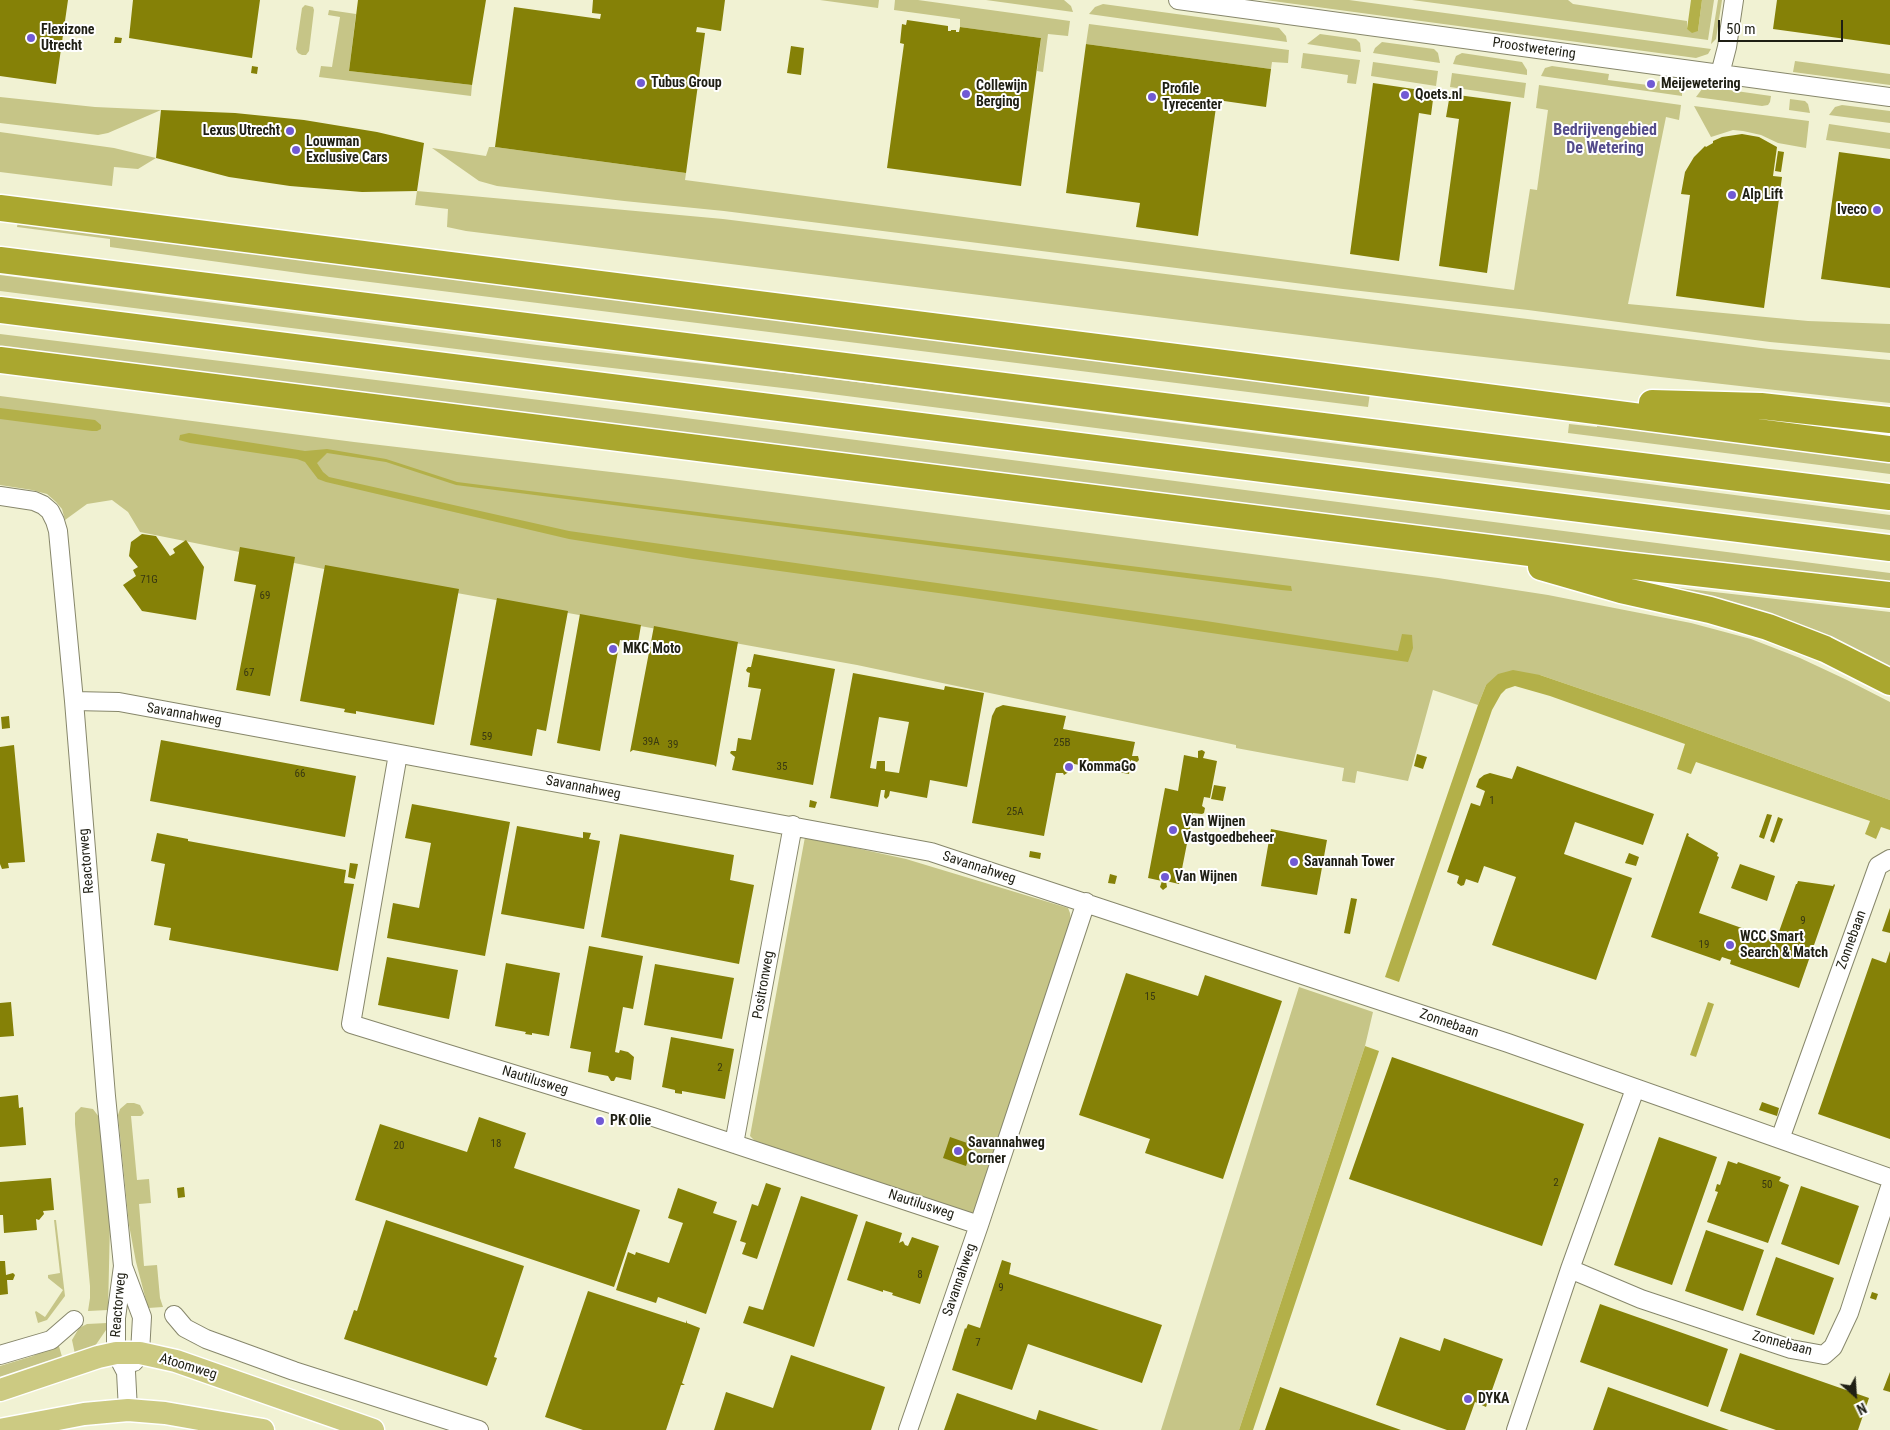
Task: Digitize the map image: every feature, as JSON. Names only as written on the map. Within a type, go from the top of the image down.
[{"type":"highway","points":[[0,208],[1492,397],[1890,450]]},
{"type":"highway","points":[[0,260],[1890,497]]},
{"type":"highway","points":[[0,310],[1890,548]]},
{"type":"highway","points":[[0,360],[1460,544],[1890,594]]},
{"type":"highway","points":[[1492,397],[1761,406],[1890,420]]},
{"type":"highway","points":[[1460,544],[1621,590],[1710,610],[1768,627],[1825,649],[1890,682]]},
{"type":"main road","name":"Atoomweg","points":[[0,1390],[98,1357],[121,1362],[140,1353],[176,1361],[373,1430]]},
{"type":"main road","points":[[0,1430],[84,1414],[128,1410],[165,1413],[263,1430]]},
{"type":"street","name":"Proostwetering","points":[[1178,0],[1890,97]]},
{"type":"street","points":[[1720,74],[1727,47],[1734,0]]},
{"type":"street","name":"Reactorweg","points":[[0,496],[34,501],[43,505],[50,511],[58,531],[74,701],[105,1086],[123,1266],[116,1318],[128,1410]]},
{"type":"street","name":"Savannahweg","points":[[74,701],[119,702],[931,852],[1348,989]]},
{"type":"street","name":"Nautilusweg","points":[[398,754],[351,1024],[653,1117],[979,1224]]},
{"type":"street","name":"Positronweg","points":[[734,1144],[793,825]]},
{"type":"street","name":"Zonnebaan","points":[[1780,1140],[1878,866],[1890,859]]},
{"type":"street","name":"Savannahweg","points":[[908,1430],[1086,902]]},
{"type":"street","name":"Zonnebaan","points":[[1348,989],[1890,1178]]},
{"type":"street","points":[[1516,1430],[1570,1269],[1634,1090]]},
{"type":"street","name":"Zonnebaan","points":[[1570,1269],[1651,1302],[1791,1349],[1824,1355],[1834,1347],[1848,1313],[1869,1256],[1890,1187]]},
{"type":"street","name":"Reactorweg","points":[[123,1266],[142,1317],[140,1353]]},
{"type":"street","points":[[174,1314],[185,1328],[206,1339],[294,1371],[479,1430]]},
{"type":"street","points":[[0,1355],[52,1340],[74,1320]]},
{"type":"shaded area","points":[[820,0],[879,0],[878,8]]},
{"type":"shaded area","points":[[895,0],[918,0],[1070,21],[1068,36],[1048,34],[1043,72],[1037,71],[1041,38],[960,27],[960,19],[894,10]]},
{"type":"shaded area","points":[[986,0],[1064,0],[1071,6],[1073,12]]},
{"type":"shaded area","points":[[1265,0],[1349,0],[1711,49],[1708,54],[1696,58]]},
{"type":"shaded area","points":[[1412,0],[1568,0],[1573,4],[1687,21],[1687,29],[1698,31],[1702,0],[1714,0],[1708,40]]},
{"type":"shaded area","points":[[1691,0],[1702,0],[1698,31],[1692,33],[1687,29]]},
{"type":"shaded area","points":[[1718,0],[1722,0],[1716,39],[1711,44]]},
{"type":"shaded area","points":[[1103,4],[1279,28],[1286,36],[1287,42],[1089,14],[1095,7]]},
{"type":"shaded area","points":[[305,5],[313,7],[314,10],[309,51],[306,55],[302,55],[296,49],[302,8]]},
{"type":"shaded area","points":[[329,10],[356,14],[349,71],[472,85],[471,96],[319,77],[321,66],[332,67],[340,17],[328,15]]},
{"type":"shaded area","points":[[1089,24],[1289,50],[1288,63],[1272,62],[1271,69],[1086,44]]},
{"type":"shaded area","points":[[1320,34],[1356,39],[1360,43],[1361,52],[1307,44]]},
{"type":"shaded area","points":[[1382,42],[1434,49],[1438,53],[1440,63],[1373,53],[1375,48]]},
{"type":"shaded area","points":[[1303,53],[1360,60],[1356,84],[1347,83],[1348,75],[1301,68]]},
{"type":"shaded area","points":[[1462,53],[1522,62],[1527,70],[1527,75],[1453,64],[1456,56]]},
{"type":"shaded area","points":[[1795,61],[1890,74],[1890,85],[1793,72]]},
{"type":"shaded area","points":[[1373,62],[1438,71],[1436,86],[1371,76]]},
{"type":"shaded area","points":[[1552,66],[1609,74],[1608,80],[1656,86],[1658,81],[1675,83],[1682,91],[1682,96],[1541,76],[1545,68]]},
{"type":"shaded area","points":[[1452,73],[1526,83],[1524,98],[1450,87]]},
{"type":"shaded area","points":[[1539,85],[1681,105],[1679,120],[1666,117],[1628,304],[1808,321],[1890,324],[1890,353],[1770,342],[1528,310],[1343,289],[724,211],[497,186],[479,181],[432,148],[486,156],[489,147],[495,147],[686,173],[685,180],[1514,290],[1530,189],[1537,190],[1548,110],[1536,108]]},
{"type":"shaded area","points":[[1708,87],[1771,96],[1770,102],[1768,105],[1762,106],[1696,97],[1702,89]]},
{"type":"shaded area","points":[[0,97],[95,107],[161,110],[108,133],[98,135],[0,123]]},
{"type":"shaded area","points":[[1790,99],[1805,101],[1808,104],[1810,113],[1789,110]]},
{"type":"shaded area","points":[[1842,105],[1890,111],[1890,123],[1829,115],[1835,107]]},
{"type":"shaded area","points":[[1694,106],[1809,121],[1806,148],[1778,143],[1761,135],[1743,131],[1733,130],[1711,137]]},
{"type":"shaded area","points":[[1829,124],[1890,133],[1890,149],[1826,140]]},
{"type":"shaded area","points":[[0,132],[114,148],[156,158],[138,169],[114,167],[112,186],[0,172]]},
{"type":"shaded area","points":[[417,191],[723,219],[1769,349],[1890,360],[1890,403],[1413,349],[466,231],[447,227],[448,209],[415,205]]},
{"type":"shaded area","points":[[18,221],[1370,393],[1368,407],[306,274],[110,247],[110,239],[17,227]]},
{"type":"shaded area","points":[[0,275],[537,345],[802,375],[1890,515],[1890,530],[800,390],[535,359],[0,291]]},
{"type":"shaded area","points":[[0,334],[662,415],[1890,573],[1890,584],[0,350]]},
{"type":"shaded area","points":[[0,396],[354,442],[671,479],[1438,578],[1548,595],[1691,623],[1751,639],[1800,658],[1890,702],[1890,800],[1654,714],[1540,675],[1486,685],[1478,705],[1433,690],[1408,781],[1357,771],[1355,783],[1342,781],[1344,768],[1236,748],[1236,745],[857,665],[329,570],[140,532],[128,512],[112,500],[87,504],[65,520],[62,509],[47,494],[0,485]]},
{"type":"shaded area","points":[[0,408],[95,420],[101,425],[101,429],[92,431],[0,419]]},
{"type":"shaded area","points":[[1598,421],[1890,462],[1890,474],[1568,433],[1569,424],[1597,427]]},
{"type":"shaded area","points":[[189,433],[305,451],[327,449],[386,459],[457,482],[1291,586],[1292,591],[1281,590],[456,485],[386,462],[327,453],[317,463],[329,477],[569,531],[1206,621],[1398,651],[1402,634],[1412,635],[1413,648],[1408,662],[693,559],[569,539],[326,482],[318,479],[305,462],[297,459],[179,440],[180,435]]},
{"type":"shaded area","points":[[1644,584],[1890,612],[1890,673]]},
{"type":"shaded area","points":[[1513,670],[1540,675],[1654,714],[1890,800],[1890,830],[1881,827],[1876,839],[1865,834],[1870,821],[1696,762],[1691,774],[1677,769],[1685,744],[1550,696],[1515,686],[1506,689],[1501,694],[1492,710],[1399,982],[1385,977],[1486,685],[1498,674]]},
{"type":"shaded area","points":[[805,837],[906,859],[1068,908],[1071,922],[975,1215],[756,1142],[750,1136]]},
{"type":"shaded area","points":[[1299,987],[1373,1012],[1365,1046],[1239,1430],[1161,1430]]},
{"type":"shaded area","points":[[1708,1002],[1714,1004],[1696,1057],[1690,1055]]},
{"type":"shaded area","points":[[1365,1046],[1379,1051],[1253,1430],[1239,1430]]},
{"type":"shaded area","points":[[127,1103],[140,1105],[144,1113],[141,1116],[131,1116],[137,1180],[149,1179],[151,1203],[139,1204],[144,1266],[157,1265],[160,1298],[163,1307],[148,1308],[129,1225],[118,1115],[120,1109]]},
{"type":"shaded area","points":[[81,1107],[93,1109],[99,1117],[110,1223],[108,1310],[88,1311],[90,1286],[75,1124],[75,1113]]},
{"type":"shaded area","points":[[54,1220],[56,1220],[65,1296],[47,1320],[38,1323],[35,1312],[45,1317],[63,1290],[48,1278],[48,1275],[60,1273]]},
{"type":"shaded area","points":[[107,1323],[106,1330],[95,1346],[75,1354],[72,1340],[79,1328],[87,1324]]},
{"type":"shaded area","points":[[58,1343],[63,1360],[0,1381],[0,1366],[33,1356]]},
{"type":"building","name":"Flexizone Utrecht","points":[[0,0],[68,0],[56,84],[0,76]]},
{"type":"building","points":[[133,0],[260,0],[252,58],[129,38]]},
{"type":"building","points":[[358,0],[486,0],[472,85],[349,71]]},
{"type":"building","points":[[593,0],[725,0],[721,31],[697,27],[696,32],[705,33],[686,173],[495,147],[514,7],[600,19],[601,14],[592,13]]},
{"type":"building","points":[[1777,0],[1890,0],[1890,45],[1773,29]]},
{"type":"building","points":[[907,20],[948,26],[948,31],[956,30],[956,32],[959,32],[960,27],[1041,38],[1021,186],[887,168],[904,44],[900,43],[902,24],[906,25]]},
{"type":"building","points":[[115,37],[122,38],[121,43],[114,43]]},
{"type":"building","points":[[1086,44],[1271,69],[1266,107],[1217,100],[1198,236],[1136,227],[1140,203],[1066,193]]},
{"type":"building","points":[[791,46],[804,48],[801,75],[787,73]]},
{"type":"building","points":[[252,66],[258,67],[257,74],[251,73]]},
{"type":"building","points":[[1373,83],[1434,92],[1431,115],[1419,113],[1399,261],[1350,254]]},
{"type":"building","points":[[1450,94],[1511,102],[1487,273],[1439,266],[1459,119],[1446,117]]},
{"type":"building","points":[[161,110],[235,113],[304,120],[377,132],[424,143],[417,191],[362,192],[290,186],[229,177],[156,158]]},
{"type":"building","points":[[1742,134],[1759,137],[1777,147],[1773,176],[1782,177],[1764,308],[1676,296],[1690,195],[1681,194],[1685,172],[1694,157],[1705,146],[1722,137]]},
{"type":"building","points":[[1778,151],[1784,152],[1781,172],[1775,171]]},
{"type":"building","points":[[1839,152],[1890,159],[1890,288],[1821,279]]},
{"type":"building","points":[[142,534],[156,536],[170,556],[175,553],[173,549],[186,540],[204,567],[196,620],[142,611],[123,585],[136,576],[133,570],[138,567],[129,556],[131,542]]},
{"type":"building","points":[[240,547],[295,557],[270,696],[236,690],[256,585],[234,581]]},
{"type":"building","points":[[325,565],[459,589],[434,725],[356,711],[356,714],[344,712],[345,709],[300,701]]},
{"type":"building","points":[[497,598],[568,611],[546,731],[537,729],[532,756],[470,745]]},
{"type":"building","points":[[580,614],[641,625],[638,643],[620,640],[600,751],[557,743]]},
{"type":"building","points":[[654,626],[738,642],[716,767],[714,765],[633,750],[630,752]]},
{"type":"building","points":[[754,654],[835,669],[813,785],[732,770],[735,757],[730,753],[731,751],[736,751],[738,738],[751,740],[761,689],[748,687],[750,673],[746,670],[748,667],[751,667]]},
{"type":"building","points":[[853,673],[944,690],[945,686],[984,693],[967,787],[930,780],[927,798],[890,791],[886,799],[884,797],[885,790],[881,790],[878,807],[830,798]],"holes":[[[879,717],[909,722],[899,773],[885,771],[885,761],[877,761],[876,769],[870,768]]]},
{"type":"building","points":[[1003,705],[1066,716],[1063,729],[1135,742],[1132,756],[1138,756],[1139,760],[1137,762],[1131,760],[1129,774],[1074,764],[1075,768],[1064,775],[1063,773],[1056,773],[1044,836],[972,823],[992,716],[996,708]]},
{"type":"building","points":[[9,716],[10,728],[2,729],[1,717]]},
{"type":"building","points":[[161,740],[356,776],[345,837],[150,801]]},
{"type":"building","points":[[14,745],[25,862],[8,863],[9,868],[2,869],[0,864],[0,747]]},
{"type":"building","points":[[1202,750],[1205,752],[1203,758],[1217,761],[1210,798],[1204,797],[1202,806],[1205,808],[1204,813],[1193,813],[1179,884],[1166,881],[1167,887],[1163,890],[1160,887],[1162,881],[1148,878],[1165,788],[1178,791],[1184,755],[1198,758],[1198,751]]},
{"type":"building","points":[[1417,754],[1427,757],[1423,769],[1414,766]]},
{"type":"building","points":[[1517,766],[1654,814],[1643,845],[1575,822],[1564,854],[1632,878],[1596,980],[1492,945],[1516,877],[1484,866],[1478,883],[1466,879],[1464,885],[1461,886],[1457,883],[1459,876],[1447,872],[1471,803],[1480,806],[1485,791],[1476,787],[1479,779],[1490,773],[1512,779]]},
{"type":"building","points":[[1214,785],[1226,787],[1223,801],[1211,799]]},
{"type":"building","points":[[810,800],[817,802],[815,808],[809,807]]},
{"type":"building","points":[[412,804],[510,822],[485,956],[387,938],[393,903],[419,908],[431,843],[405,838]]},
{"type":"building","points":[[1767,814],[1772,815],[1764,839],[1759,837]]},
{"type":"building","points":[[1778,817],[1783,819],[1774,843],[1770,841]]},
{"type":"building","points":[[517,826],[583,838],[583,832],[591,833],[589,839],[600,841],[584,929],[501,914]]},
{"type":"building","name":"Savannah Tower","points":[[1271,829],[1327,840],[1317,895],[1261,886]]},
{"type":"building","points":[[157,833],[188,839],[188,841],[346,870],[344,883],[354,884],[338,971],[169,940],[171,928],[154,925],[165,864],[151,861]]},
{"type":"building","points":[[1687,833],[1689,834],[1688,836],[1718,853],[1717,856],[1719,857],[1699,913],[1776,940],[1798,881],[1835,885],[1799,988],[1730,964],[1731,960],[1722,957],[1720,961],[1651,937]]},
{"type":"building","points":[[620,834],[734,855],[730,880],[754,885],[739,964],[601,937]]},
{"type":"building","points":[[1030,851],[1041,853],[1040,859],[1029,857]]},
{"type":"building","points":[[1629,853],[1639,857],[1636,866],[1625,863]]},
{"type":"building","points":[[350,863],[358,864],[355,879],[348,877]]},
{"type":"building","points":[[1740,864],[1775,876],[1767,901],[1731,888]]},
{"type":"building","points":[[1110,874],[1117,876],[1115,884],[1108,883]]},
{"type":"building","points":[[1351,898],[1357,899],[1350,934],[1344,933]]},
{"type":"building","points":[[1890,908],[1890,933],[1882,931]]},
{"type":"building","points":[[589,946],[643,956],[633,1009],[623,1007],[615,1052],[619,1053],[620,1050],[628,1052],[634,1057],[631,1080],[616,1077],[614,1081],[611,1081],[608,1076],[588,1072],[591,1052],[570,1048]]},
{"type":"building","points":[[1890,951],[1890,1139],[1818,1114],[1872,958],[1886,963]]},
{"type":"building","points":[[387,957],[458,970],[449,1019],[378,1005]]},
{"type":"building","points":[[506,963],[560,973],[549,1036],[532,1033],[532,1035],[525,1034],[526,1032],[495,1026]]},
{"type":"building","points":[[655,964],[734,978],[722,1039],[644,1025]]},
{"type":"building","points":[[1126,973],[1198,996],[1205,975],[1282,1001],[1223,1179],[1145,1153],[1150,1139],[1079,1115]]},
{"type":"building","points":[[11,1002],[14,1036],[0,1037],[0,1003]]},
{"type":"building","points":[[671,1037],[734,1049],[725,1099],[682,1091],[682,1094],[675,1093],[675,1090],[662,1087]]},
{"type":"building","points":[[1392,1057],[1584,1124],[1542,1246],[1349,1179]]},
{"type":"building","points":[[18,1095],[19,1108],[23,1107],[26,1145],[0,1147],[0,1097]]},
{"type":"building","points":[[1762,1102],[1779,1108],[1777,1116],[1759,1110]]},
{"type":"building","points":[[479,1117],[526,1133],[514,1168],[640,1210],[614,1287],[355,1200],[380,1124],[467,1152]]},
{"type":"building","points":[[950,1137],[973,1145],[966,1166],[943,1158]]},
{"type":"building","points":[[1659,1137],[1717,1157],[1672,1285],[1614,1265]]},
{"type":"building","points":[[1728,1161],[1737,1164],[1738,1162],[1781,1177],[1779,1181],[1789,1185],[1768,1243],[1707,1222],[1718,1192],[1715,1191],[1717,1184],[1720,1185]]},
{"type":"building","points":[[51,1178],[54,1210],[43,1211],[44,1214],[39,1220],[36,1219],[37,1230],[4,1233],[3,1215],[0,1215],[0,1182]]},
{"type":"building","points":[[766,1183],[781,1188],[757,1259],[742,1254],[746,1243],[740,1241],[752,1204],[758,1206]]},
{"type":"building","points":[[1801,1186],[1859,1206],[1839,1265],[1781,1244]]},
{"type":"building","points":[[184,1187],[185,1197],[178,1198],[177,1188]]},
{"type":"building","points":[[678,1188],[717,1202],[713,1213],[737,1221],[706,1314],[658,1297],[656,1303],[616,1290],[628,1252],[635,1255],[636,1252],[669,1263],[683,1223],[668,1218]]},
{"type":"building","points":[[801,1196],[858,1215],[814,1347],[743,1323],[749,1306],[763,1310]]},
{"type":"building","points":[[386,1220],[524,1266],[494,1357],[497,1358],[487,1386],[344,1339],[354,1310],[357,1311]]},
{"type":"building","points":[[866,1221],[902,1233],[899,1243],[903,1241],[908,1246],[912,1237],[939,1246],[920,1304],[892,1295],[893,1293],[883,1290],[883,1292],[847,1280]]},
{"type":"building","points":[[1706,1230],[1764,1250],[1743,1311],[1685,1291]]},
{"type":"building","points":[[1776,1257],[1834,1278],[1814,1335],[1756,1315]]},
{"type":"building","points":[[1002,1260],[1011,1263],[1009,1274],[1162,1325],[1142,1383],[1028,1344],[1012,1390],[952,1370],[965,1328],[968,1324],[980,1328]]},
{"type":"building","points":[[0,1261],[5,1261],[6,1275],[13,1273],[15,1275],[13,1280],[7,1280],[8,1294],[0,1295]]},
{"type":"building","points":[[588,1291],[686,1323],[687,1320],[687,1323],[700,1328],[682,1383],[685,1385],[681,1385],[666,1430],[583,1430],[545,1417]]},
{"type":"building","points":[[1872,1292],[1878,1294],[1876,1300],[1870,1298]]},
{"type":"building","points":[[1600,1304],[1728,1349],[1708,1407],[1580,1362]]},
{"type":"building","points":[[1400,1337],[1440,1351],[1444,1338],[1503,1359],[1486,1407],[1475,1402],[1465,1430],[1447,1430],[1376,1405]]},
{"type":"building","points":[[1740,1353],[1869,1398],[1858,1430],[1776,1430],[1720,1411]]},
{"type":"building","points":[[791,1355],[885,1387],[871,1430],[714,1430],[726,1392],[773,1408]]},
{"type":"building","points":[[1890,1372],[1890,1392],[1883,1390]]},
{"type":"building","points":[[1280,1387],[1401,1430],[1265,1430]]},
{"type":"building","points":[[1608,1387],[1729,1430],[1593,1430]]},
{"type":"building","points":[[957,1393],[1036,1420],[1039,1410],[1099,1430],[944,1430]]},
{"type":"place","name":"Flexizone Utrecht","points":[[31,38]]},
{"type":"place","name":"Tubus Group","points":[[641,83]]},
{"type":"place","name":"Meijewetering","points":[[1651,84]]},
{"type":"place","name":"Collewijn Berging","points":[[966,94]]},
{"type":"place","name":"Qoets.nl","points":[[1405,95]]},
{"type":"place","name":"Profile Tyrecenter","points":[[1152,97]]},
{"type":"place","name":"Lexus Utrecht","points":[[290,131]]},
{"type":"place","name":"Louwman Exclusive Cars","points":[[296,150]]},
{"type":"place","name":"Alp Lift","points":[[1732,195]]},
{"type":"place","name":"Iveco","points":[[1877,210]]},
{"type":"place","name":"MKC Moto","points":[[613,649]]},
{"type":"place","name":"KommaGo","points":[[1069,767]]},
{"type":"place","name":"Van Wijnen Vastgoedbeheer","points":[[1173,830]]},
{"type":"place","name":"Savannah Tower","points":[[1294,862]]},
{"type":"place","name":"Van Wijnen","points":[[1165,877]]},
{"type":"place","name":"WCC Smart Search & Match","points":[[1730,945]]},
{"type":"place","name":"PK Olie","points":[[600,1121]]},
{"type":"place","name":"Savannahweg Corner","points":[[958,1151]]},
{"type":"place","name":"DYKA","points":[[1468,1399]]},
{"type":"district","name":"Bedrijvengebied De Wetering","points":[[1605,140]]}]
